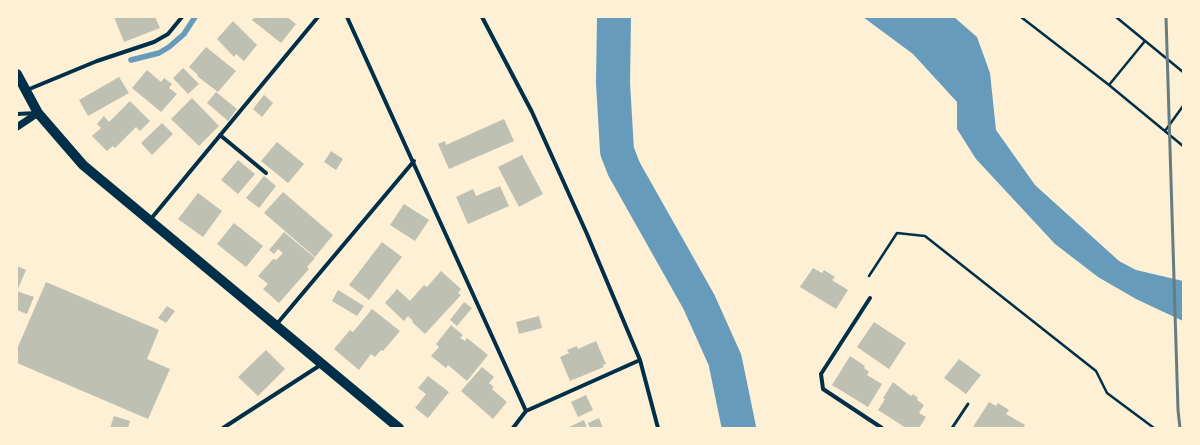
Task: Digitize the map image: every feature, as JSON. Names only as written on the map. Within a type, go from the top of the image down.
[{"type":"main road","points":[[17,74],[38,113],[82,165],[399,428]]},
{"type":"street","points":[[25,91],[97,61],[154,42],[168,34],[182,17]]},
{"type":"street","points":[[150,221],[318,17]]},
{"type":"street","points":[[347,17],[414,161],[526,411]]},
{"type":"street","points":[[482,17],[535,119],[579,215],[640,360],[658,428]]},
{"type":"street","points":[[17,114],[38,113]]},
{"type":"street","points":[[17,127],[38,113]]},
{"type":"street","points":[[220,136],[266,173]]},
{"type":"street","points":[[276,326],[414,161]]},
{"type":"street","points":[[870,298],[821,374],[823,389],[882,428]]},
{"type":"street","points":[[513,428],[526,411],[640,360]]},
{"type":"street","points":[[223,428],[323,364]]},
{"type":"lane","points":[[952,428],[968,404]]},
{"type":"path","points":[[1021,17],[1109,85],[1183,146]]},
{"type":"path","points":[[1116,17],[1183,72]]},
{"type":"path","points":[[1109,85],[1145,41]]},
{"type":"path","points":[[1165,131],[1183,106]]},
{"type":"path","points":[[869,276],[897,233],[925,236],[1096,371],[1108,393],[1154,428]]},
{"type":"water","points":[[863,17],[954,17],[977,37],[990,73],[996,130],[1035,185],[1119,261],[1136,270],[1183,281],[1183,321],[1136,299],[1098,277],[1055,244],[976,159],[957,129],[957,102],[913,54]]},
{"type":"building","points":[[114,17],[155,17],[160,28],[124,42]]},
{"type":"building","points":[[255,17],[287,17],[296,24],[281,43],[252,20]]},
{"type":"building","points":[[233,21],[257,45],[244,61],[236,54],[234,57],[217,39]]},
{"type":"building","points":[[206,47],[236,71],[218,92],[197,76],[198,75],[189,67]]},
{"type":"building","points":[[183,68],[199,84],[188,94],[173,78]]},
{"type":"building","points":[[147,70],[161,82],[164,78],[172,84],[169,88],[177,94],[161,112],[132,88]]},
{"type":"building","points":[[119,77],[129,93],[88,116],[79,100]]},
{"type":"building","points":[[216,92],[237,109],[228,121],[207,103]]},
{"type":"building","points":[[264,95],[273,103],[262,117],[253,109]]},
{"type":"building","points":[[192,98],[219,126],[199,146],[171,119]]},
{"type":"building","points":[[130,101],[150,121],[140,131],[136,127],[115,148],[113,146],[107,151],[92,136],[101,128],[97,124],[104,116],[109,122]]},
{"type":"building","points":[[504,119],[514,141],[449,169],[438,144],[445,141],[446,145]]},
{"type":"building","points":[[162,123],[173,134],[152,155],[141,143]]},
{"type":"building","points":[[277,142],[304,164],[288,183],[261,161]]},
{"type":"building","points":[[331,151],[343,159],[336,170],[324,162]]},
{"type":"building","points":[[522,155],[543,194],[519,207],[498,167]]},
{"type":"building","points":[[238,160],[255,174],[238,194],[221,180]]},
{"type":"building","points":[[264,176],[276,186],[259,208],[246,198]]},
{"type":"building","points":[[500,186],[509,206],[468,224],[456,197],[473,189],[476,196]]},
{"type":"building","points":[[283,192],[333,235],[315,257],[264,213]]},
{"type":"building","points":[[198,193],[222,211],[203,237],[178,219]]},
{"type":"building","points":[[404,204],[429,220],[415,241],[390,225]]},
{"type":"building","points":[[234,223],[263,246],[246,267],[217,244]]},
{"type":"building","points":[[284,232],[315,258],[307,267],[309,269],[279,303],[263,289],[268,284],[258,276],[273,259],[276,260],[283,253],[278,249],[274,254],[269,250]]},
{"type":"building","points":[[382,242],[402,257],[369,300],[349,285]]},
{"type":"building","points":[[17,266],[26,270],[17,291]]},
{"type":"building","points":[[813,268],[822,273],[824,270],[835,277],[832,280],[848,290],[836,309],[800,287]]},
{"type":"building","points":[[441,271],[461,289],[458,293],[461,295],[425,334],[412,322],[413,321],[408,316],[404,321],[385,303],[397,289],[410,301],[424,285],[427,287]]},
{"type":"building","points":[[46,282],[159,330],[147,359],[170,369],[148,419],[17,363],[17,349]]},
{"type":"building","points":[[338,290],[364,306],[357,316],[332,301]]},
{"type":"building","points":[[17,291],[34,297],[27,314],[17,310]]},
{"type":"building","points":[[464,302],[472,308],[457,326],[450,320]]},
{"type":"building","points":[[167,306],[175,311],[166,323],[158,318]]},
{"type":"building","points":[[372,309],[400,331],[383,351],[381,350],[375,357],[371,354],[359,370],[334,349],[350,330],[353,332]]},
{"type":"building","points":[[539,316],[542,328],[519,334],[516,322]]},
{"type":"building","points":[[874,322],[906,343],[889,369],[857,347]]},
{"type":"building","points":[[451,325],[463,335],[460,338],[465,341],[467,338],[488,355],[467,381],[448,365],[446,368],[431,356],[439,347],[436,344]]},
{"type":"building","points":[[596,341],[606,364],[603,365],[604,367],[570,381],[560,357],[569,353],[567,350],[577,346],[578,349]]},
{"type":"building","points":[[266,350],[285,369],[258,396],[238,377]]},
{"type":"building","points":[[850,356],[865,366],[864,368],[869,372],[867,375],[882,384],[868,407],[832,385]]},
{"type":"building","points":[[959,359],[981,375],[966,394],[944,378]]},
{"type":"building","points":[[482,367],[494,377],[489,383],[494,387],[492,389],[507,402],[493,419],[461,391]]},
{"type":"building","points":[[428,376],[449,392],[428,418],[415,408],[426,394],[418,388]]},
{"type":"building","points":[[893,382],[911,396],[913,394],[918,398],[917,400],[924,405],[919,413],[926,417],[919,428],[906,428],[878,410],[885,399],[883,398]]},
{"type":"building","points":[[586,395],[593,410],[578,417],[571,402]]},
{"type":"building","points":[[989,402],[996,406],[998,403],[1009,410],[1006,414],[1025,425],[1023,428],[973,427]]},
{"type":"building","points":[[114,416],[130,421],[128,428],[110,428]]},
{"type":"building","points":[[599,418],[603,428],[590,428],[588,423]]},
{"type":"building","points":[[584,420],[587,428],[567,428]]},
{"type":"waterway","points":[[131,60],[159,53],[169,47],[184,34],[195,17]]},
{"type":"waterway","points":[[614,17],[613,83],[617,151],[624,169],[699,302],[725,360],[739,428]]},
{"type":"railway","points":[[1166,17],[1178,410],[1180,428]]}]
